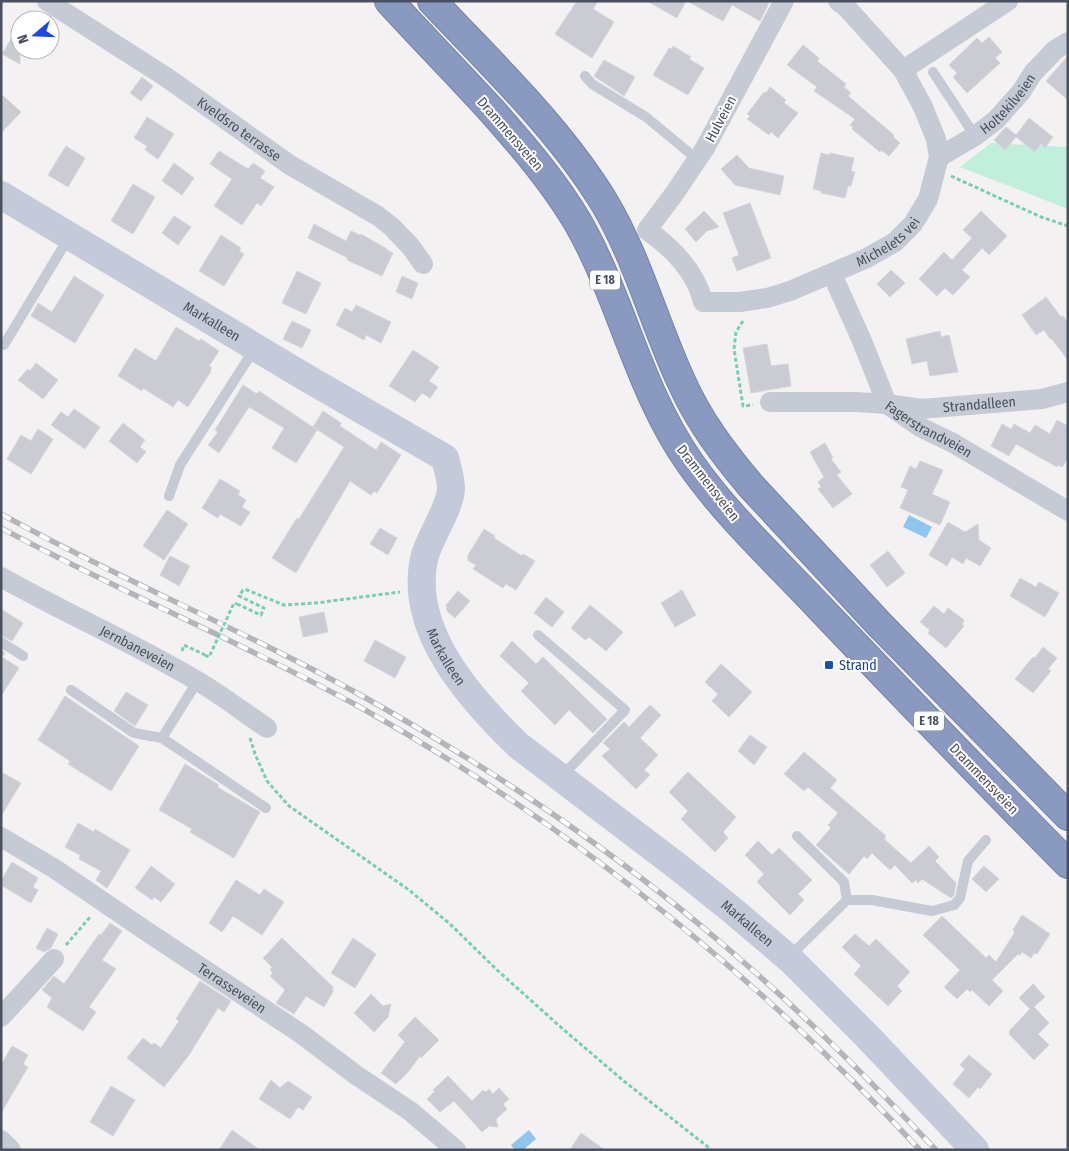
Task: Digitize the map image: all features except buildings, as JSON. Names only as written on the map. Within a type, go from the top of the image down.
[{"type":"highway","name":"Drammensveien","points":[[389,1],[512,134],[557,191],[591,248],[614,301],[641,374],[660,413],[678,444],[705,483],[725,508],[970,765],[1068,864]]},
{"type":"highway","name":"E 18","points":[[432,1],[536,113],[584,173],[604,203],[635,264],[682,384],[706,427],[731,462],[751,486],[880,624],[1068,816]]},
{"type":"main road","name":"Markalleen","points":[[1,195],[445,458],[451,488],[444,513],[432,534],[421,577],[413,591],[432,632],[467,689],[502,730],[519,746],[677,866],[792,961],[865,1034],[975,1150]]},
{"type":"street","name":"Kveldsro terrasse","points":[[47,1],[166,77],[290,165],[378,216],[411,246],[423,264]]},
{"type":"street","name":"Hulveien","points":[[703,302],[696,281],[687,268],[659,239],[646,230],[698,160],[784,1]]},
{"type":"street","name":"Michelets vei","points":[[703,302],[740,302],[767,298],[790,291],[867,258],[895,242],[913,224],[928,199],[943,165],[936,139],[923,107],[903,70],[847,8],[838,1]]},
{"type":"street","points":[[903,70],[1008,1]]},
{"type":"street","name":"Holtekilveien","points":[[943,165],[996,120],[1021,92],[1033,73],[1055,50],[1068,42]]},
{"type":"street","name":"Fagerstrandveien","points":[[832,274],[862,341],[887,404],[920,428],[953,443],[1068,511]]},
{"type":"street","name":"Strandalleen","points":[[770,402],[887,404],[921,409],[1042,399],[1068,392]]},
{"type":"street","name":"Jernbaneveien","points":[[1,577],[147,652],[197,680],[238,710],[267,728]]},
{"type":"street","name":"Terrasseveien","points":[[1,837],[56,869],[300,1033],[356,1075],[410,1111],[456,1150]]},
{"type":"street","points":[[1,1017],[60,953]]},
{"type":"street","points":[[1,1140],[11,1150]]},
{"type":"lane","points":[[932,72],[975,136]]},
{"type":"lane","points":[[585,76],[592,84],[646,117],[698,160]]},
{"type":"lane","points":[[4,344],[70,236]]},
{"type":"lane","points":[[169,496],[180,465],[256,347]]},
{"type":"lane","points":[[538,635],[626,710],[560,778]]},
{"type":"lane","points":[[1,642],[23,656]]},
{"type":"lane","points":[[71,690],[134,733],[162,738],[266,808]]},
{"type":"lane","points":[[162,738],[192,690]]},
{"type":"lane","points":[[796,836],[844,882],[847,900]]},
{"type":"lane","points":[[792,961],[797,949],[847,900],[872,900],[932,911],[954,905],[960,898],[968,861],[986,840]]},
{"type":"path","points":[[943,165],[1041,217],[1068,226]]},
{"type":"path","points":[[743,321],[736,332],[734,349],[743,406],[770,402]]},
{"type":"path","points":[[187,647],[209,657],[234,603],[260,615],[264,608],[239,596],[240,592],[247,590],[284,605],[413,591]]},
{"type":"path","points":[[238,710],[268,781],[288,806],[409,890],[450,924],[497,970],[578,1042],[625,1082],[712,1150]]},
{"type":"path","points":[[60,953],[83,923]]},
{"type":"green space","points":[[991,143],[1068,147],[1068,209],[960,167]]},
{"type":"water","points":[[909,515],[932,527],[926,538],[903,527]]},
{"type":"water","points":[[529,1130],[536,1139],[523,1150],[515,1150],[511,1145]]},
{"type":"railway","points":[[1,514],[91,561],[319,673],[412,724],[506,782],[641,878],[726,947],[781,995],[834,1046],[936,1150]]},
{"type":"railway","points":[[1,528],[358,706],[436,751],[511,800],[585,852],[656,906],[725,963],[793,1023],[920,1150]]},
{"type":"place","name":"Strand","points":[[829,665]]}]
